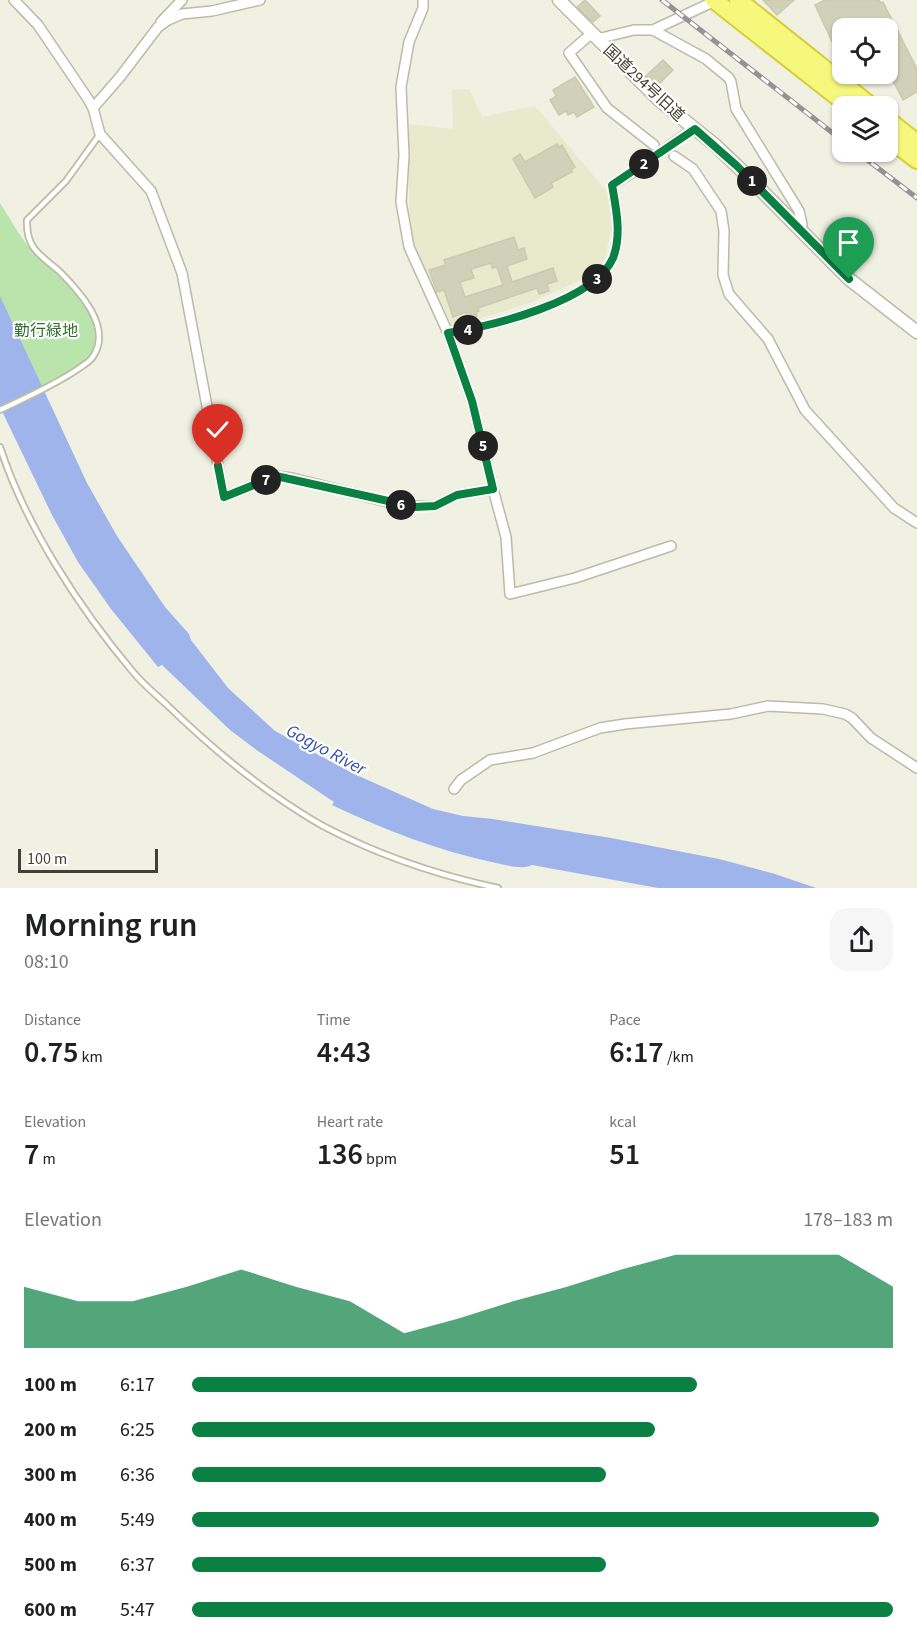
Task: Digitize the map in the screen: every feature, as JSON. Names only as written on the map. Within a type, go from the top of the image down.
[{"type":"highway","points":[[715,0],[836,96]]},
{"type":"highway","points":[[738,0],[858,96]]},
{"type":"highway","points":[[898,128],[917,143]]},
{"type":"highway","points":[[898,146],[917,160]]},
{"type":"street","points":[[14,0],[38,25],[93,108],[100,134],[151,191],[182,273],[224,497],[276,476],[415,507],[435,506],[457,495],[493,489]]},
{"type":"street","points":[[93,108],[120,77],[165,16],[182,0]]},
{"type":"street","points":[[158,27],[182,14],[212,11],[260,0]]},
{"type":"street","points":[[423,0],[423,8],[409,42],[401,87],[404,156],[400,202],[409,247],[448,333],[472,401],[506,537],[510,594],[575,578],[671,546]]},
{"type":"street","name":"国道294号旧道","points":[[559,0],[659,100],[737,166],[849,279],[917,332]]},
{"type":"street","points":[[654,145],[607,108],[569,53],[594,37],[634,30],[653,30],[715,0]]},
{"type":"street","points":[[653,30],[695,52],[729,78],[736,109],[799,211],[802,224],[800,230]]},
{"type":"street","points":[[448,333],[517,317],[555,303],[595,281],[612,260],[618,236],[612,185],[695,129]]},
{"type":"street","points":[[674,156],[693,169],[721,211],[724,231],[723,275],[729,294],[768,339],[805,410],[894,508],[916,520]]},
{"type":"street","points":[[454,789],[460,780],[490,760],[532,753],[600,728],[731,714],[768,706],[823,709],[845,714],[852,718],[871,738],[917,768]]},
{"type":"lane","points":[[0,410],[56,383],[92,359],[98,346],[98,323],[83,298],[32,246],[26,235],[27,220],[66,181],[100,134]]},
{"type":"lane","points":[[0,447],[9,476],[23,507],[73,591],[134,674],[210,745],[241,771],[278,797],[321,825],[352,841],[419,867],[498,888]]},
{"type":"shaded area","points":[[469,89],[482,117],[535,106],[606,191],[612,224],[605,259],[594,274],[530,303],[453,327],[413,241],[409,215],[409,124],[453,129],[452,90]]},
{"type":"green space","name":"勤行緑地","points":[[0,203],[28,246],[79,297],[93,322],[95,345],[89,357],[70,372],[0,406]]},
{"type":"water","points":[[0,296],[87,483],[117,536],[165,607],[189,634],[191,640],[228,688],[275,731],[352,773],[433,809],[463,816],[611,838],[719,859],[816,888],[658,888],[532,865],[514,867],[433,846],[332,805],[334,802],[230,730],[162,665],[158,667],[111,609],[78,562],[52,515],[0,407]]},
{"type":"building","points":[[585,0],[600,16],[593,22],[577,7]]},
{"type":"building","points":[[763,0],[794,0],[777,15]]},
{"type":"building","points":[[825,0],[879,0],[883,2],[891,18],[832,18],[832,41],[815,5]]},
{"type":"building","points":[[898,32],[917,69],[917,92],[903,100],[895,84],[898,84]]},
{"type":"building","points":[[663,60],[673,70],[657,86],[646,76]]},
{"type":"building","points":[[575,77],[594,107],[577,117],[574,112],[568,115],[566,111],[559,115],[550,100],[556,96],[553,90]]},
{"type":"building","points":[[557,144],[559,147],[562,145],[575,167],[571,170],[572,172],[551,183],[553,187],[535,198],[513,159],[520,154],[525,162]]},
{"type":"building","points":[[514,237],[518,250],[524,248],[527,259],[507,266],[512,282],[553,268],[557,281],[547,284],[549,291],[539,294],[537,288],[478,308],[477,316],[468,319],[466,312],[453,317],[444,290],[437,292],[429,270],[446,265],[444,260]],"holes":[[[491,263],[492,268],[497,267],[503,285],[465,297],[460,282],[474,278],[471,269]]]},
{"type":"railway","points":[[662,0],[832,132]]},
{"type":"railway","points":[[870,162],[917,198]]},
{"type":"route","points":[[218,466],[224,497],[276,476],[415,507],[435,506],[457,495],[493,489],[472,401],[448,333],[517,317],[563,299],[595,281],[612,260],[618,236],[612,185],[695,129],[737,166],[849,279]]},
{"type":"water label","name":"Gogyo River","points":[[326,750]]}]
